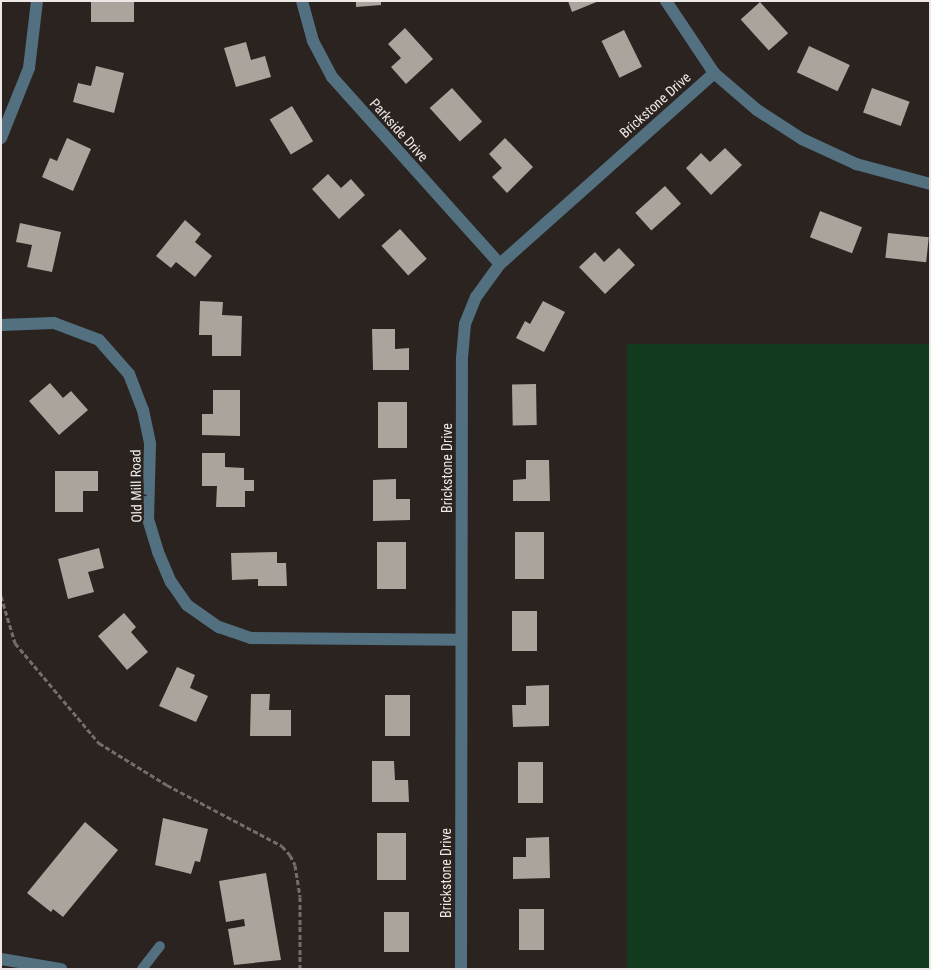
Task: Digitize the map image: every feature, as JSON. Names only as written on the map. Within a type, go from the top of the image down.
[{"type":"street","points":[[1,138],[29,68],[37,1]]},
{"type":"street","name":"Parkside Drive","points":[[302,1],[313,41],[332,77],[500,264]]},
{"type":"street","points":[[666,1],[714,73],[757,110],[802,139],[856,164],[930,184]]},
{"type":"street","name":"Brickstone Drive","points":[[461,969],[461,640],[463,341],[465,324],[476,297],[500,264],[714,73]]},
{"type":"street","name":"Old Mill Road","points":[[1,326],[54,323],[63,326],[99,340],[129,374],[143,410],[150,444],[148,519],[158,552],[171,582],[187,605],[219,628],[251,638],[461,640]]},
{"type":"street","points":[[1,959],[61,969]]},
{"type":"lane","points":[[142,969],[160,946]]},
{"type":"path","points":[[1,596],[15,643],[99,743],[167,785],[282,846],[290,855],[295,865],[300,897],[300,969]]},
{"type":"green space","points":[[627,344],[930,344],[930,969],[627,969]]},
{"type":"building","points":[[91,1],[134,1],[134,22],[91,22]]},
{"type":"building","points":[[356,1],[381,1],[381,5],[356,7]]},
{"type":"building","points":[[568,1],[599,1],[572,12]]},
{"type":"building","points":[[760,2],[788,33],[769,51],[741,19]]},
{"type":"building","points":[[405,28],[433,59],[406,84],[391,67],[401,58],[388,44]]},
{"type":"building","points":[[624,30],[642,67],[620,78],[602,41]]},
{"type":"building","points":[[246,42],[251,60],[265,56],[271,77],[236,87],[224,48]]},
{"type":"building","points":[[809,46],[850,65],[838,91],[797,72]]},
{"type":"building","points":[[96,66],[124,73],[114,113],[73,102],[78,83],[91,86]]},
{"type":"building","points":[[452,88],[482,121],[460,142],[430,108]]},
{"type":"building","points":[[872,88],[910,102],[901,126],[863,112]]},
{"type":"building","points":[[292,106],[313,141],[291,155],[270,119]]},
{"type":"building","points":[[67,138],[91,149],[73,191],[42,177],[50,158],[57,161]]},
{"type":"building","points":[[505,138],[533,167],[507,193],[492,177],[502,168],[489,154]]},
{"type":"building","points":[[725,148],[742,165],[711,195],[686,168],[701,153],[710,162]]},
{"type":"building","points":[[328,174],[341,188],[351,179],[365,195],[339,219],[312,189]]},
{"type":"building","points":[[665,186],[681,204],[651,231],[635,213]]},
{"type":"building","points":[[820,211],[862,227],[852,253],[810,237]]},
{"type":"building","points":[[185,220],[201,234],[195,242],[212,256],[195,277],[176,262],[171,268],[156,256]]},
{"type":"building","points":[[20,223],[61,232],[52,272],[27,267],[32,245],[16,242]]},
{"type":"building","points":[[400,229],[427,259],[408,275],[381,246]]},
{"type":"building","points":[[888,233],[929,237],[926,262],[885,258]]},
{"type":"building","points":[[619,248],[635,265],[605,294],[579,267],[595,252],[604,262]]},
{"type":"building","points":[[200,301],[223,302],[222,315],[242,316],[241,356],[212,356],[212,335],[199,335]]},
{"type":"building","points":[[543,301],[565,312],[544,352],[516,338],[525,321],[530,324]]},
{"type":"building","points":[[372,329],[395,329],[395,349],[409,348],[409,370],[373,370]]},
{"type":"building","points":[[50,383],[63,398],[71,391],[88,410],[59,435],[29,401]]},
{"type":"building","points":[[512,384],[536,384],[537,425],[513,425]]},
{"type":"building","points":[[213,390],[240,390],[240,436],[202,435],[202,414],[213,414]]},
{"type":"building","points":[[378,402],[407,402],[407,448],[378,448]]},
{"type":"building","points":[[202,453],[225,453],[225,467],[244,468],[244,480],[254,480],[254,491],[245,491],[245,507],[216,507],[217,486],[202,486]]},
{"type":"building","points":[[526,460],[549,460],[550,501],[513,501],[513,480],[526,479]]},
{"type":"building","points":[[55,471],[98,471],[98,491],[83,491],[83,512],[55,512]]},
{"type":"building","points":[[396,479],[396,499],[410,499],[410,520],[373,521],[373,480]]},
{"type":"building","points":[[515,532],[544,532],[544,579],[515,579]]},
{"type":"building","points":[[377,542],[406,542],[406,589],[377,589]]},
{"type":"building","points":[[99,548],[104,568],[88,572],[94,592],[68,599],[58,559]]},
{"type":"building","points":[[277,552],[277,563],[286,563],[287,586],[258,586],[258,579],[232,580],[231,553]]},
{"type":"building","points":[[512,611],[537,611],[537,651],[512,651]]},
{"type":"building","points":[[124,613],[136,627],[131,632],[148,652],[127,670],[98,636]]},
{"type":"building","points":[[177,667],[195,675],[190,688],[208,696],[196,722],[159,706]]},
{"type":"building","points":[[549,685],[549,726],[513,727],[512,705],[526,705],[526,686]]},
{"type":"building","points":[[251,694],[270,694],[269,710],[291,710],[291,736],[250,736]]},
{"type":"building","points":[[385,695],[410,695],[410,736],[385,736]]},
{"type":"building","points":[[372,761],[394,761],[395,780],[408,780],[409,802],[372,802]]},
{"type":"building","points":[[518,762],[543,762],[543,803],[518,803]]},
{"type":"building","points":[[163,818],[208,829],[200,862],[195,861],[191,874],[155,865]]},
{"type":"building","points":[[85,822],[118,850],[63,917],[53,909],[51,912],[27,893]]},
{"type":"building","points":[[377,833],[406,833],[406,880],[377,880]]},
{"type":"building","points":[[549,837],[550,878],[513,879],[513,857],[526,857],[526,838]]},
{"type":"building","points":[[266,873],[281,960],[234,965],[228,929],[245,926],[244,919],[226,922],[219,881]]},
{"type":"building","points":[[519,909],[544,909],[544,950],[519,950]]},
{"type":"building","points":[[384,912],[409,912],[409,952],[384,952]]}]
